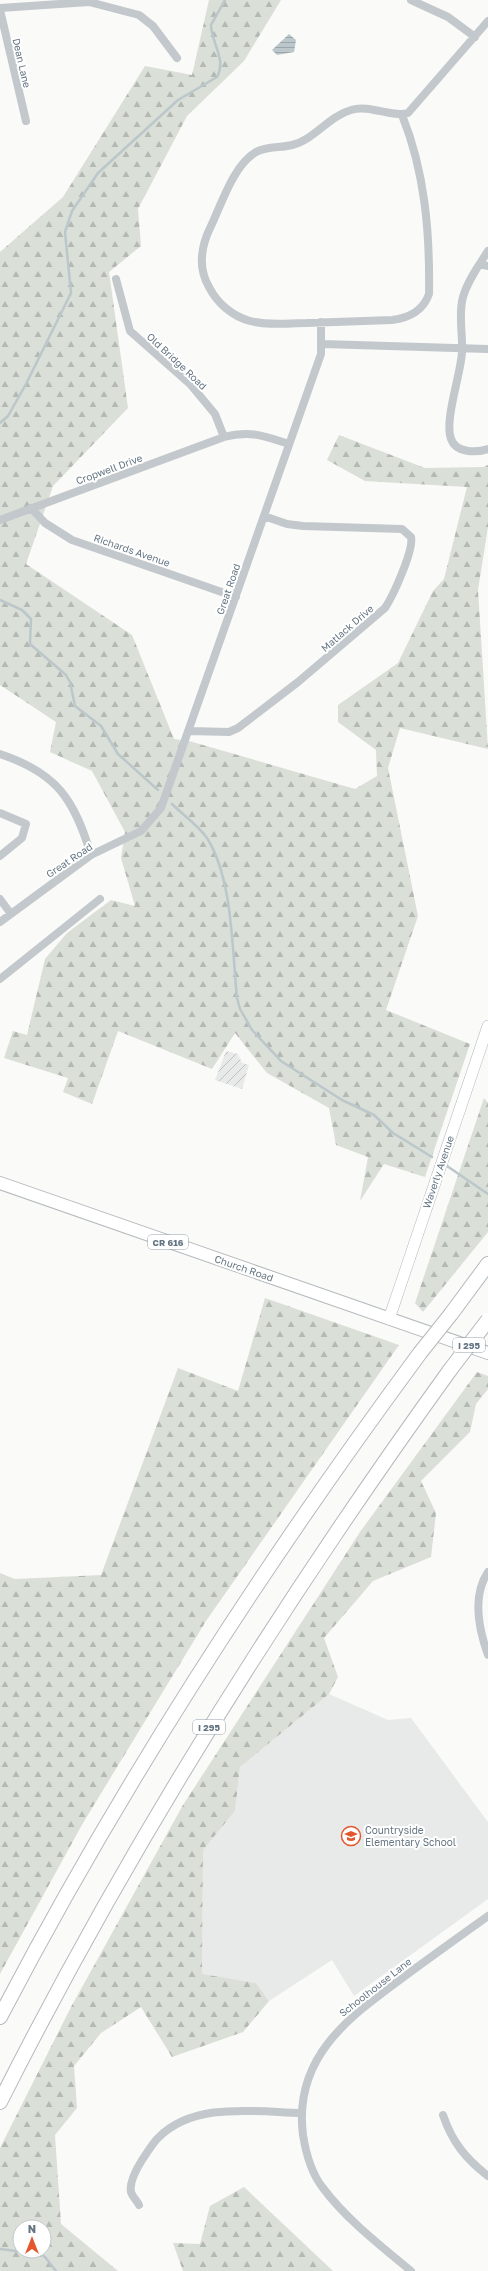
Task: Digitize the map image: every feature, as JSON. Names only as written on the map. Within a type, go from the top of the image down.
[{"type":"highway","points":[[0,2017],[97,1842],[176,1709],[297,1524],[420,1353],[488,1264]]},
{"type":"highway","name":"I 295","points":[[0,2102],[115,1887],[216,1715],[333,1535],[450,1370],[488,1320]]},
{"type":"main road","name":"Church Road","points":[[0,1183],[488,1353]]},
{"type":"street","points":[[411,0],[448,17],[475,37]]},
{"type":"street","points":[[0,9],[89,1],[139,14],[153,26],[177,58]]},
{"type":"street","name":"Dean Lane","points":[[0,9],[26,121]]},
{"type":"street","points":[[402,115],[420,174],[426,208],[429,284],[426,302],[420,310],[402,319],[271,324],[249,321],[227,310],[208,286],[201,261],[205,239],[236,176],[255,153],[264,149],[292,145],[301,141],[338,116],[352,109],[377,109],[402,115],[413,108],[488,21]]},
{"type":"street","points":[[488,251],[484,265],[463,297],[462,349],[450,417],[449,434],[454,446],[460,449],[468,451],[488,449]]},
{"type":"street","name":"Old Bridge Road","points":[[116,279],[130,331],[190,384],[215,414],[224,437]]},
{"type":"street","name":"Great Road","points":[[0,922],[91,855],[141,830],[156,815],[167,795],[321,354],[321,322]]},
{"type":"street","points":[[322,344],[488,349]]},
{"type":"street","points":[[224,437],[250,433],[289,444]]},
{"type":"street","name":"Cropwell Drive","points":[[0,520],[224,437]]},
{"type":"street","name":"Richards Avenue","points":[[31,508],[45,523],[72,540],[236,597]]},
{"type":"street","name":"Matlack Drive","points":[[189,732],[229,732],[234,730],[248,722],[298,682],[385,608],[390,600],[410,548],[411,537],[402,529],[303,526],[287,524],[264,516]]},
{"type":"street","points":[[0,754],[31,766],[56,784],[72,805],[91,855]]},
{"type":"street","points":[[0,813],[26,824],[22,838],[0,856]]},
{"type":"street","points":[[0,899],[11,914]]},
{"type":"street","points":[[0,978],[100,899]]},
{"type":"street","name":"Waverly Avenue","points":[[389,1319],[488,1026]]},
{"type":"street","points":[[488,1572],[479,1595],[480,1625],[488,1655]]},
{"type":"street","name":"Schoolhouse Lane","points":[[411,2271],[347,2216],[323,2189],[309,2161],[303,2132],[302,2113],[305,2090],[312,2069],[324,2048],[338,2030],[384,1991],[488,1916]]},
{"type":"street","points":[[139,2205],[132,2192],[133,2179],[139,2164],[158,2138],[176,2126],[203,2114],[222,2112],[302,2113]]},
{"type":"street","points":[[443,2115],[457,2147],[470,2162],[488,2176]]},
{"type":"shaded area","points":[[289,34],[296,40],[294,52],[277,55],[272,50]]},
{"type":"shaded area","points":[[226,1051],[238,1054],[242,1063],[249,1065],[242,1089],[215,1080]]},
{"type":"shaded area","name":"Countryside Elementary School","points":[[329,1694],[388,1720],[411,1718],[488,1822],[488,1899],[354,1996],[332,1960],[269,2001],[256,1983],[202,1975],[203,1850],[235,1811],[240,1767]]},
{"type":"green space","points":[[209,0],[281,0],[244,61],[187,116],[138,209],[141,246],[109,272],[128,408],[53,486],[26,564],[132,635],[174,739],[189,741],[355,789],[377,776],[376,750],[338,722],[338,705],[398,663],[433,591],[444,579],[467,487],[365,481],[327,460],[339,435],[425,468],[483,467],[488,465],[488,527],[478,590],[488,749],[400,728],[388,768],[418,916],[386,1010],[470,1044],[425,1177],[384,1164],[360,1201],[368,1157],[336,1145],[329,1108],[267,1073],[235,1033],[212,1069],[118,1031],[92,1104],[63,1092],[68,1078],[4,1058],[13,1031],[27,1035],[45,959],[67,933],[111,900],[135,906],[121,858],[125,832],[92,771],[50,752],[56,722],[0,685],[0,252],[63,197],[145,66],[192,75]]},
{"type":"green space","points":[[484,1098],[488,1103],[488,1232],[423,1312],[415,1303]]},
{"type":"green space","points":[[265,1298],[399,1345],[206,1621],[83,1823],[0,1974],[0,1573],[15,1579],[101,1575],[178,1368],[238,1391]]},
{"type":"green space","points":[[477,1372],[488,1376],[488,1389],[476,1404],[470,1432],[421,1481],[436,1513],[431,1557],[373,1581],[324,1638],[338,1677],[329,1694],[240,1767],[235,1811],[203,1850],[202,1974],[256,1983],[269,2001],[243,2032],[172,2057],[141,2007],[101,2033],[74,2066],[77,2108],[55,2135],[61,2224],[118,2271],[0,2271],[0,2148],[71,2007],[183,1805],[360,1532]]},
{"type":"green space","points":[[244,2187],[333,2271],[183,2271],[173,2243],[200,2244],[210,2206]]},
{"type":"waterway","points":[[0,423],[8,416],[26,384],[71,293],[65,232],[72,211],[98,173],[178,100],[217,77],[220,71],[220,64],[211,25],[225,0]]},
{"type":"waterway","points":[[0,600],[22,610],[31,619],[30,644],[66,675],[70,682],[75,706],[101,726],[118,754],[158,790]]},
{"type":"waterway","points":[[172,804],[203,833],[216,855],[227,894],[237,998],[240,1009],[252,1030],[281,1061],[342,1100],[374,1115],[393,1133],[432,1157]]},
{"type":"waterway","points":[[447,1166],[488,1194]]},
{"type":"waterway","points":[[0,2249],[40,2254],[45,2257],[56,2271]]},
{"type":"place","name":"Countryside Elementary School","points":[[351,1836]]}]
